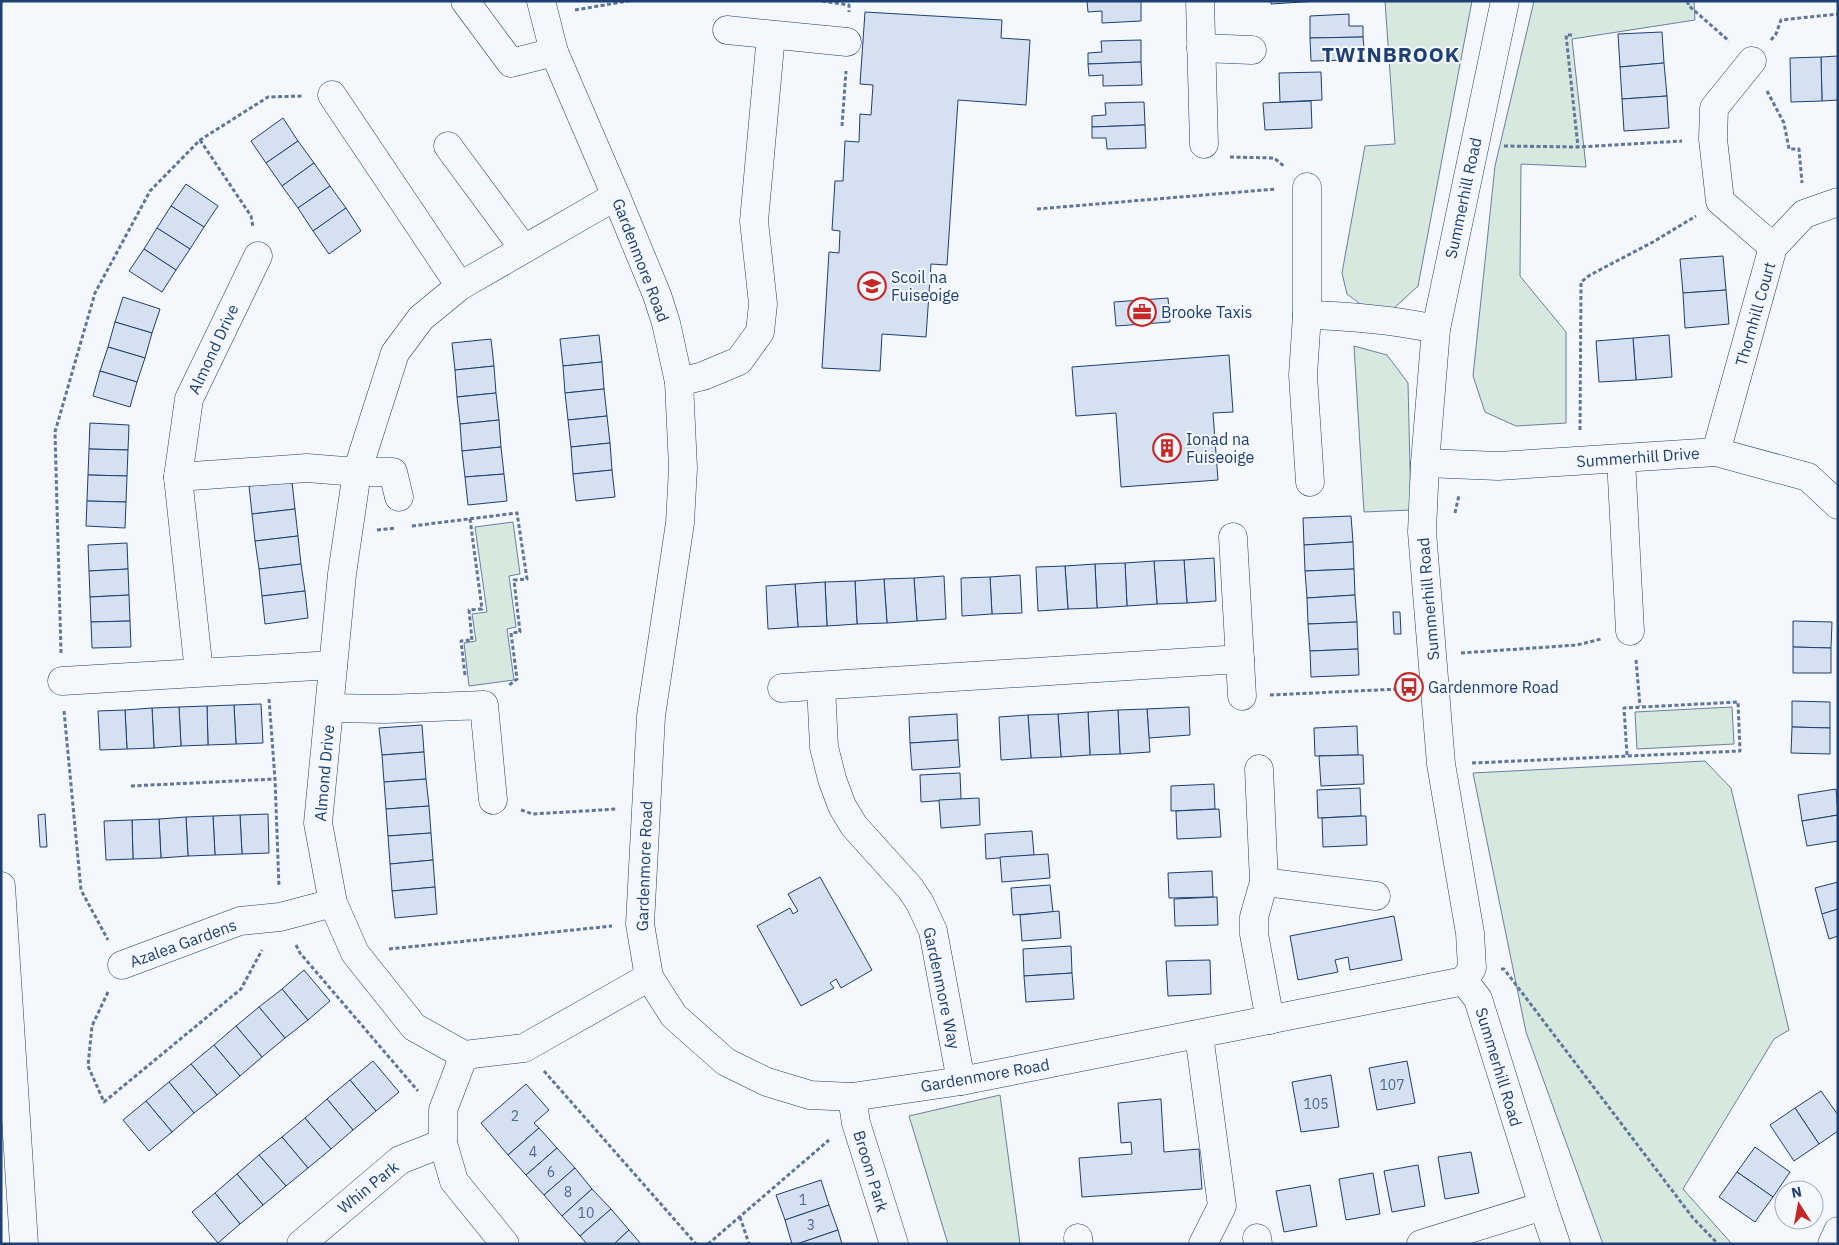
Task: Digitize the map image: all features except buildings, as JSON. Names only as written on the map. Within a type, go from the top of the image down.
[{"type":"street","points":[[465,1],[511,63],[554,52]]},
{"type":"street","points":[[1200,1],[1204,144]]},
{"type":"street","name":"Summerhill Road","points":[[1505,1],[1436,329],[1425,463],[1422,532],[1441,764],[1466,908],[1468,974],[1478,999],[1556,1244]]},
{"type":"street","name":"Gardenmore Road","points":[[544,10],[554,52],[657,295],[666,323],[679,382],[683,468],[680,523],[651,716],[640,924],[649,977],[674,1016],[726,1062],[767,1082],[854,1106],[961,1081],[1270,1020],[1468,974]]},
{"type":"street","points":[[728,30],[847,42]]},
{"type":"street","points":[[679,382],[703,376],[739,361],[760,332],[763,304],[754,221],[771,35]]},
{"type":"street","points":[[1201,48],[1252,50]]},
{"type":"street","points":[[1720,201],[1713,139],[1714,108],[1752,62]]},
{"type":"street","points":[[332,95],[460,286]]},
{"type":"street","points":[[448,146],[524,249]]},
{"type":"street","points":[[1307,187],[1307,315],[1303,375],[1310,482]]},
{"type":"street","name":"Almond Drive","points":[[464,1055],[414,1027],[355,953],[332,903],[318,823],[342,574],[357,472],[395,353],[421,318],[460,286],[616,196]]},
{"type":"street","name":"Thornhill Court","points":[[1716,452],[1773,248],[1720,201]]},
{"type":"street","points":[[1773,248],[1804,214],[1838,202]]},
{"type":"street","name":"Almond Drive","points":[[198,662],[178,477],[189,399],[258,256]]},
{"type":"street","points":[[1307,315],[1343,316],[1436,329]]},
{"type":"street","name":"Summerhill Drive","points":[[1425,463],[1498,466],[1716,452],[1808,477],[1838,505]]},
{"type":"street","points":[[1621,458],[1630,631]]},
{"type":"street","points":[[178,477],[307,468],[357,472],[393,472],[399,497]]},
{"type":"street","points":[[1233,537],[1242,696]]},
{"type":"street","points":[[782,688],[1240,659]]},
{"type":"street","points":[[62,681],[198,662],[333,665]]},
{"type":"street","name":"Gardenmore Way","points":[[821,686],[824,747],[832,779],[842,806],[854,826],[910,888],[920,903],[933,931],[961,1081]]},
{"type":"street","points":[[330,708],[385,710],[476,706],[492,800]]},
{"type":"street","points":[[1258,768],[1264,882],[1254,917],[1254,934],[1270,1020]]},
{"type":"street","points":[[1264,882],[1376,896]]},
{"type":"street","points":[[1,886],[24,1244]]},
{"type":"street","name":"Azalea Gardens","points":[[122,965],[240,921],[280,917],[332,903]]},
{"type":"street","points":[[505,1244],[454,1181],[443,1143],[443,1110],[464,1055],[524,1048],[649,977]]},
{"type":"street","points":[[1199,1035],[1222,1206],[1204,1244]]},
{"type":"street","name":"Broom Park","points":[[854,1106],[894,1244]]},
{"type":"street","name":"Whin Park","points":[[300,1244],[400,1160],[443,1143]]},
{"type":"street","points":[[1421,1244],[1543,1206]]},
{"type":"street","points":[[1832,1244],[1838,1231]]},
{"type":"path","points":[[544,10],[578,9],[628,1]]},
{"type":"path","points":[[1688,1],[1688,5],[1752,62],[1784,123],[1788,149],[1799,149],[1804,214]]},
{"type":"path","points":[[1752,62],[1776,34],[1781,20],[1838,14]]},
{"type":"path","points":[[1572,34],[1566,35],[1578,146]]},
{"type":"path","points":[[280,917],[241,989],[104,1102],[88,1066],[92,1026],[122,965],[81,890],[62,681],[55,432],[95,293],[150,191],[200,140],[268,97],[332,95]]},
{"type":"path","points":[[1473,146],[1578,146],[1713,139]]},
{"type":"path","points":[[200,140],[251,216],[258,256]]},
{"type":"path","points":[[1204,144],[1223,157],[1274,158],[1307,187]]},
{"type":"path","points":[[1037,209],[1307,187]]},
{"type":"path","points":[[1580,461],[1581,282],[1653,242],[1720,201]]},
{"type":"path","points":[[348,535],[470,519],[517,513],[527,579],[514,580],[520,632],[511,633],[517,679],[476,706],[461,641],[472,640],[469,610],[482,609],[470,519]]},
{"type":"path","points":[[1452,654],[1577,645],[1630,631],[1636,662],[1640,706]]},
{"type":"path","points":[[1242,696],[1399,690]]},
{"type":"path","points":[[1441,764],[1740,751],[1738,702],[1624,708],[1627,755]]},
{"type":"path","points":[[131,786],[275,779]]},
{"type":"path","points":[[492,800],[533,814],[646,807]]},
{"type":"path","points":[[355,953],[591,927],[640,924]]},
{"type":"path","points":[[1468,974],[1504,969],[1693,1218],[1718,1244]]},
{"type":"path","points":[[524,1048],[696,1244]]},
{"type":"path","points":[[708,1244],[740,1217],[854,1106]]},
{"type":"path","points":[[740,1217],[749,1244]]},
{"type":"shaded area","points":[[1385,1],[1472,1],[1418,286],[1394,308],[1367,309],[1347,294],[1342,273],[1365,146],[1395,144]]},
{"type":"shaded area","points":[[1534,1],[1694,1],[1695,20],[1572,39],[1586,167],[1521,164],[1520,276],[1566,332],[1566,423],[1516,426],[1485,412],[1473,376],[1495,166]]},
{"type":"shaded area","points":[[1354,346],[1387,355],[1408,383],[1411,510],[1364,512]]},
{"type":"shaded area","points":[[513,522],[520,574],[509,576],[516,627],[507,629],[514,680],[469,686],[464,643],[476,641],[472,614],[487,612],[475,527]]},
{"type":"shaded area","points":[[1732,707],[1734,744],[1637,749],[1635,712]]},
{"type":"shaded area","points":[[1705,761],[1731,788],[1789,1030],[1774,1039],[1683,1189],[1732,1244],[1603,1244],[1526,1032],[1473,773]]},
{"type":"shaded area","points":[[1000,1095],[1020,1244],[948,1244],[909,1116]]},
{"type":"place","name":"Scoil na Fuiseoige","points":[[872,286]]},
{"type":"place","name":"Brooke Taxis","points":[[1142,312]]},
{"type":"place","name":"Ionad na Fuiseoige","points":[[1167,448]]},
{"type":"place","name":"Gardenmore Road","points":[[1409,687]]},
{"type":"district","name":"TWINBROOK","points":[[1391,55]]}]
